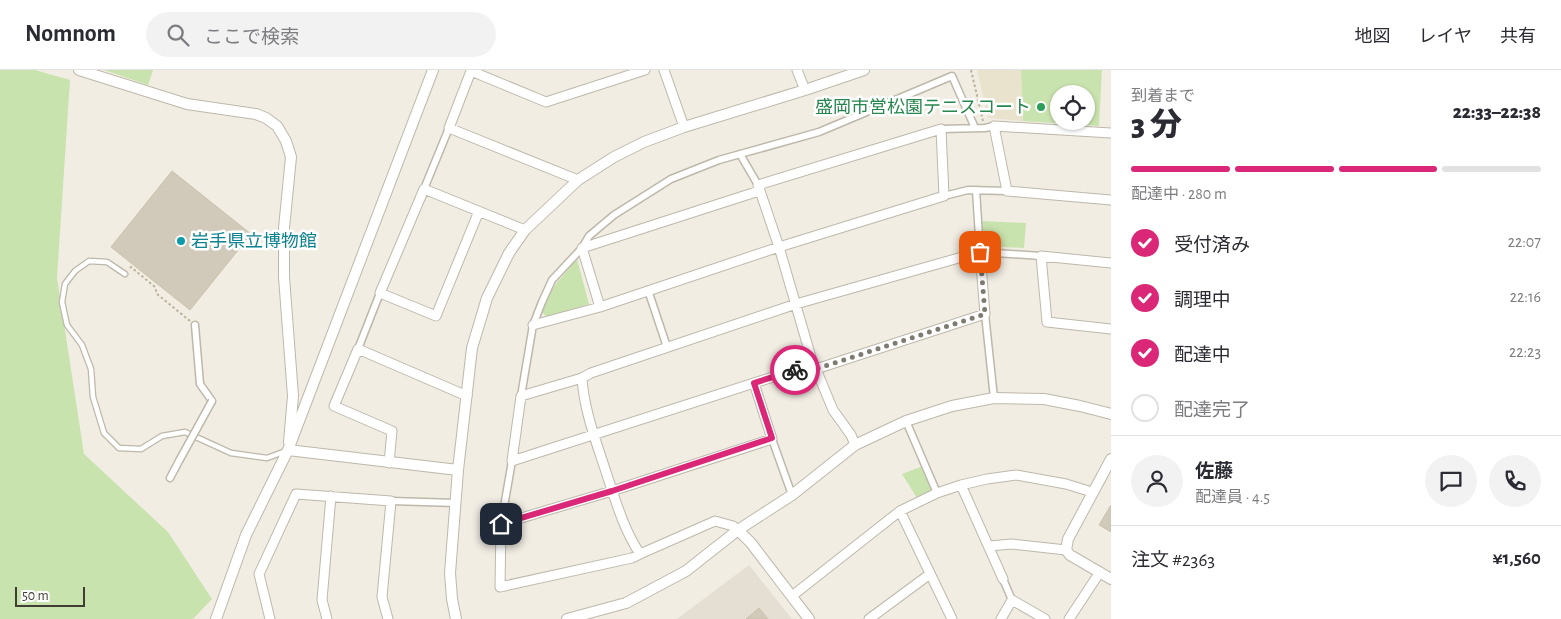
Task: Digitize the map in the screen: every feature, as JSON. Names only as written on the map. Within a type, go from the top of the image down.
[{"type":"street","points":[[79,70],[187,104],[256,114],[277,126],[286,140],[291,157],[284,228],[284,277],[293,396],[288,450]]},
{"type":"street","points":[[216,619],[246,535],[288,450],[434,70]]},
{"type":"street","points":[[389,463],[392,431],[334,406],[471,71],[546,102],[645,70]]},
{"type":"street","points":[[664,70],[684,128]]},
{"type":"street","points":[[797,70],[805,90]]},
{"type":"street","points":[[456,619],[450,573],[458,470],[472,348],[487,298],[509,254],[525,230],[578,180],[614,157],[636,146],[684,128],[864,70]]},
{"type":"street","points":[[808,619],[751,543],[734,526],[715,521],[632,558],[500,587],[501,524],[512,461],[520,396],[533,325],[552,280],[582,248],[589,236],[614,215],[671,179],[719,160],[819,132],[952,76],[975,128]]},
{"type":"street","points":[[994,126],[1007,192]]},
{"type":"street","points":[[582,248],[941,129],[994,126],[1111,133]]},
{"type":"street","points":[[449,128],[578,180]]},
{"type":"street","points":[[941,129],[944,196]]},
{"type":"street","points":[[740,154],[759,188],[779,247],[814,366],[833,410],[851,435],[855,445]]},
{"type":"street","points":[[424,189],[525,230]]},
{"type":"street","points":[[976,190],[985,314],[994,398]]},
{"type":"street","points":[[533,325],[600,307],[779,247],[944,196],[976,190],[1111,200]]},
{"type":"street","points":[[380,293],[436,316],[479,211]]},
{"type":"street","points":[[582,248],[600,307]]},
{"type":"street","points":[[520,396],[582,378],[591,373],[796,304],[980,252],[1111,263]]},
{"type":"street","points":[[1041,256],[1047,322],[1111,329]]},
{"type":"street","points":[[648,290],[667,347]]},
{"type":"street","points":[[512,461],[754,383],[985,314]]},
{"type":"street","points":[[170,478],[212,401],[200,384],[195,325]]},
{"type":"street","points":[[358,349],[466,396]]},
{"type":"street","points":[[582,378],[582,387],[594,435],[612,491],[633,544],[640,554]]},
{"type":"street","points":[[754,383],[792,495]]},
{"type":"street","points":[[567,619],[626,603],[686,571],[738,530],[792,495],[855,445],[906,421],[952,406],[994,398],[1044,399],[1111,414]]},
{"type":"street","points":[[906,421],[937,493]]},
{"type":"street","points":[[501,524],[612,491],[772,438]]},
{"type":"street","points":[[288,450],[458,470]]},
{"type":"street","points":[[1066,550],[1068,539],[1111,459]]},
{"type":"street","points":[[792,596],[900,511],[961,484],[1016,475],[1066,484],[1092,492]]},
{"type":"street","points":[[961,484],[1012,600],[1045,619]]},
{"type":"street","points":[[270,619],[259,574],[296,494],[391,501],[456,503]]},
{"type":"street","points":[[327,619],[322,600],[332,496]]},
{"type":"street","points":[[388,619],[382,597],[391,501]]},
{"type":"street","points":[[900,511],[952,619]]},
{"type":"street","points":[[989,546],[1012,544],[1066,550],[1070,555],[1111,579]]},
{"type":"street","points":[[1069,619],[1100,572]]},
{"type":"street","points":[[869,619],[930,574]]},
{"type":"street","points":[[1002,619],[1012,600]]},
{"type":"lane","points":[[124,274],[107,262],[89,261],[75,271],[65,284],[62,302],[67,324],[82,345],[91,369],[93,397],[104,433],[119,448],[141,449],[162,436],[185,432],[231,453],[267,458],[288,450]]},
{"type":"path","points":[[971,70],[985,128]]},
{"type":"path","points":[[124,274],[131,267],[156,287],[157,294],[195,325]]},
{"type":"shaded area","points":[[977,70],[1021,70],[1023,121],[988,118]]},
{"type":"shaded area","points":[[749,565],[792,619],[677,619]]},
{"type":"green space","points":[[0,70],[35,70],[70,80],[57,278],[84,454],[168,532],[212,599],[193,619],[0,619]]},
{"type":"green space","points":[[104,70],[153,70],[148,85]]},
{"type":"green space","name":"盛岡市営松園テニスコート","points":[[1021,70],[1102,70],[1099,126],[1095,126],[1095,85],[1050,85],[1050,123],[1023,121]]},
{"type":"green space","points":[[982,221],[1026,223],[1024,248],[985,246]]},
{"type":"green space","points":[[577,259],[589,304],[547,317],[541,311],[555,285]]},
{"type":"green space","points":[[923,466],[933,491],[917,498],[902,474]]},
{"type":"building","name":"岩手県立博物館","points":[[172,171],[251,234],[190,310],[111,247]]},
{"type":"building","points":[[1111,505],[1111,532],[1099,525]]},
{"type":"building","points":[[759,608],[768,619],[746,619]]},
{"type":"way so far","points":[[795,370],[813,364],[816,369],[985,314],[980,252]]},
{"type":"place","name":"盛岡市営松園テニスコート","points":[[1041,107]]},
{"type":"place","name":"岩手県立博物館","points":[[181,241]]},
{"type":"route","points":[[501,524],[612,491],[772,438],[754,383],[795,370]]}]
